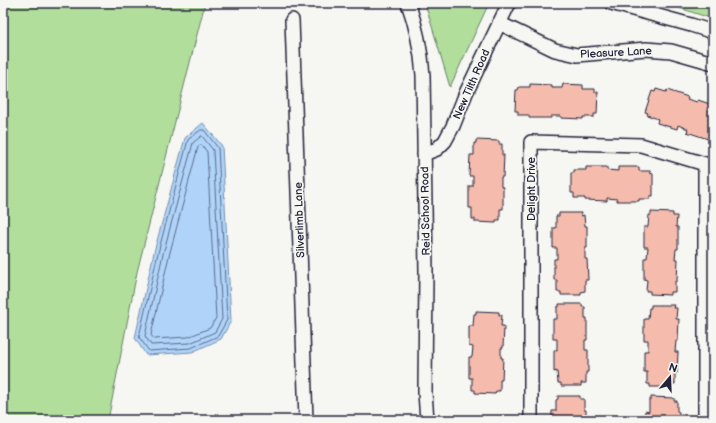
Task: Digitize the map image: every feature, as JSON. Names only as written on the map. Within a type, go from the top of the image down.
[{"type":"street","name":"Reid School Road","points":[[408,3],[419,37],[424,75],[426,271],[425,393],[427,420]]},
{"type":"street","name":"New Tilth Road","points":[[424,154],[437,150],[445,141],[509,3]]},
{"type":"street","points":[[611,3],[713,32]]},
{"type":"street","name":"Silverlimb Lane","points":[[292,20],[306,420]]},
{"type":"street","name":"Pleasure Lane","points":[[499,23],[555,50],[577,55],[646,49],[671,51],[713,63]]},
{"type":"street","name":"Delight Drive","points":[[531,420],[531,142],[641,145],[709,164]]},
{"type":"street","points":[[705,420],[709,359],[709,164]]},
{"type":"green space","points":[[3,3],[205,3],[137,272],[108,420],[3,420]]},
{"type":"green space","points":[[425,3],[489,3],[450,87]]},
{"type":"green space","points":[[664,3],[713,3],[713,19]]},
{"type":"water","points":[[203,123],[222,146],[231,321],[221,339],[192,352],[146,355],[135,338],[154,252],[185,138]]},
{"type":"building","points":[[530,84],[552,85],[552,88],[562,88],[563,84],[583,85],[583,89],[595,89],[595,92],[598,92],[597,114],[594,114],[594,117],[583,117],[583,119],[561,118],[561,116],[551,116],[551,118],[529,118],[529,115],[518,115],[518,111],[515,111],[516,90],[518,90],[519,87],[530,87]]},
{"type":"building","points":[[656,89],[666,92],[667,90],[688,97],[687,99],[697,102],[698,100],[713,105],[713,137],[709,135],[708,139],[687,132],[688,129],[678,125],[677,129],[657,123],[658,119],[647,115],[648,113],[645,112],[652,91],[655,92]]},
{"type":"building","points":[[476,140],[499,141],[499,144],[502,144],[502,155],[504,155],[503,177],[501,177],[501,187],[503,187],[503,209],[500,209],[500,220],[496,220],[496,223],[475,222],[475,219],[472,219],[472,208],[469,208],[469,186],[473,186],[473,176],[469,176],[470,155],[474,155],[474,143],[476,143]]},
{"type":"building","points":[[586,167],[607,167],[607,170],[618,171],[618,167],[639,167],[639,171],[651,171],[650,173],[653,174],[653,196],[650,196],[650,199],[639,199],[639,201],[617,201],[617,199],[607,198],[607,201],[574,198],[574,193],[571,193],[571,173],[574,173],[574,170],[586,170]]},
{"type":"building","points":[[651,212],[673,213],[673,216],[677,216],[676,227],[678,227],[678,249],[676,249],[675,259],[678,259],[677,281],[675,281],[675,292],[670,292],[670,295],[650,294],[650,291],[646,291],[647,280],[644,279],[644,258],[647,258],[648,247],[644,247],[644,227],[648,227],[649,215],[651,215]]},
{"type":"building","points":[[559,213],[581,213],[581,216],[584,215],[585,226],[587,226],[587,248],[585,248],[585,259],[587,259],[588,280],[585,280],[585,291],[581,292],[581,295],[561,295],[561,292],[557,292],[557,280],[554,280],[554,259],[557,259],[557,248],[553,248],[553,228],[556,228],[556,216],[559,216]]},
{"type":"building","points":[[559,304],[582,304],[582,307],[585,307],[585,318],[587,318],[587,340],[585,340],[585,350],[588,350],[588,372],[586,372],[586,383],[581,383],[581,386],[561,386],[561,383],[558,383],[557,371],[554,372],[554,350],[557,350],[557,339],[553,339],[553,319],[557,319],[557,307],[559,307]]},
{"type":"building","points":[[651,305],[674,305],[673,308],[677,308],[676,319],[679,319],[678,341],[676,341],[675,352],[678,352],[677,373],[675,373],[675,384],[670,384],[670,387],[650,387],[650,384],[647,384],[647,372],[644,372],[644,351],[648,351],[648,340],[644,340],[644,319],[648,319],[649,308],[651,308]]},
{"type":"building","points":[[476,311],[499,312],[499,315],[502,315],[501,326],[504,326],[503,348],[501,348],[501,358],[503,358],[502,380],[500,380],[500,391],[496,391],[495,394],[475,393],[475,390],[472,390],[472,378],[469,378],[469,357],[472,357],[473,347],[469,346],[469,326],[473,326],[474,314],[476,314]]},
{"type":"building","points":[[558,396],[580,396],[580,399],[584,399],[586,420],[552,420],[552,411],[556,411],[556,400],[558,399]]},
{"type":"building","points":[[651,397],[674,398],[674,401],[677,401],[679,420],[644,420],[645,411],[649,412],[649,400],[651,400]]}]
